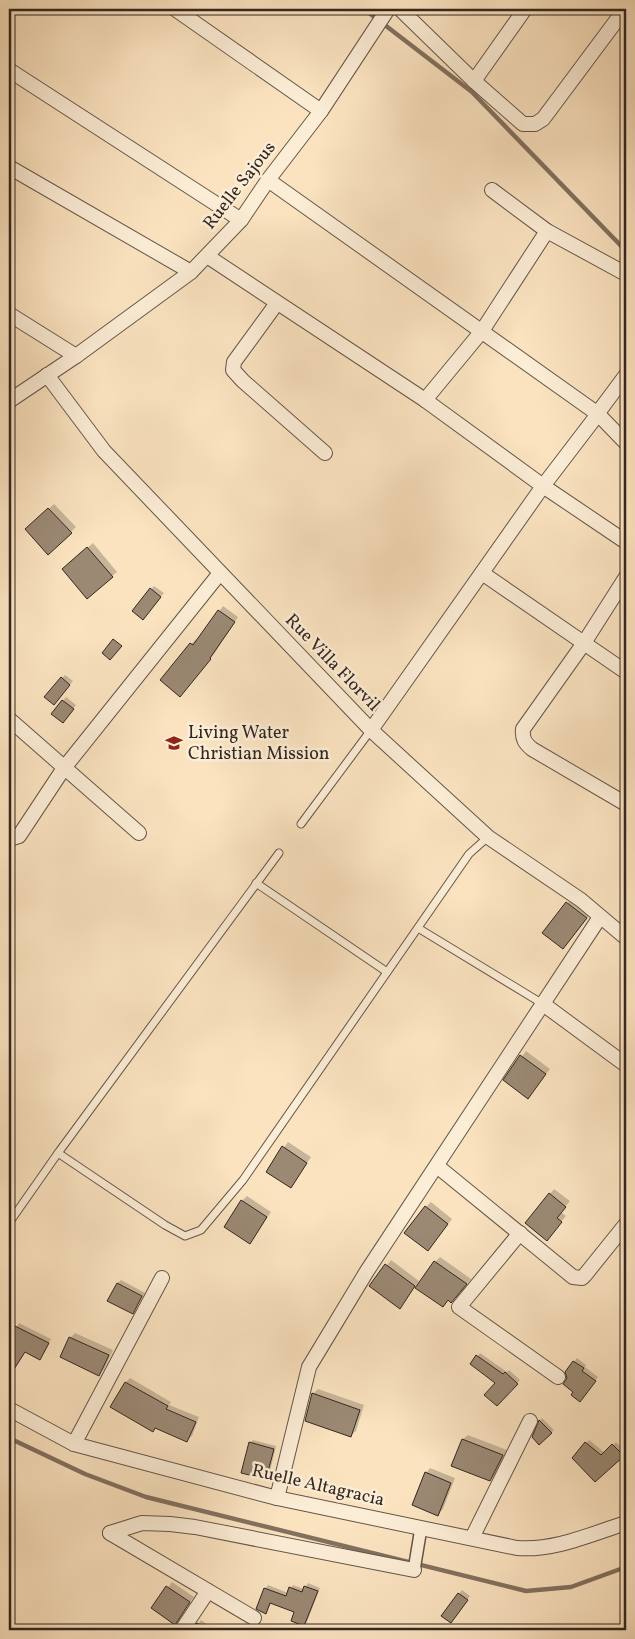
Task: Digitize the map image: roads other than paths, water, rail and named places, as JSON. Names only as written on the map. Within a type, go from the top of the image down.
[{"type":"street","points":[[175,9],[194,14],[321,111]]},
{"type":"street","name":"Ruelle Sajous","points":[[9,401],[76,356],[191,272],[207,256],[241,220],[268,180],[321,111],[388,9]]},
{"type":"street","points":[[400,9],[474,81],[523,124],[535,124],[543,119],[625,9]]},
{"type":"street","points":[[474,81],[525,9]]},
{"type":"street","points":[[9,70],[241,220]]},
{"type":"street","points":[[9,167],[191,272]]},
{"type":"street","points":[[268,180],[598,414],[626,443]]},
{"type":"street","points":[[492,190],[547,231],[626,274]]},
{"type":"street","points":[[425,400],[482,331],[547,231]]},
{"type":"street","points":[[207,256],[425,400],[543,486],[626,542]]},
{"type":"street","points":[[277,302],[234,362],[233,370],[325,453]]},
{"type":"street","points":[[9,314],[76,356]]},
{"type":"street","name":"Rue Villa Florvil","points":[[47,375],[104,450],[220,574],[371,730],[488,837],[581,900],[626,938]]},
{"type":"street","points":[[371,730],[543,486],[626,375]]},
{"type":"street","points":[[482,573],[626,672]]},
{"type":"street","points":[[9,840],[19,836],[64,768],[220,574]]},
{"type":"street","points":[[626,577],[523,730],[522,736],[525,743],[532,749],[626,804]]},
{"type":"street","points":[[9,719],[139,833]]},
{"type":"street","points":[[277,1498],[309,1367],[368,1271],[600,917]]},
{"type":"street","points":[[543,1004],[626,1065]]},
{"type":"street","points":[[437,1166],[573,1277],[578,1278],[585,1275],[626,1224]]},
{"type":"street","points":[[520,1233],[459,1306],[558,1377]]},
{"type":"street","points":[[74,1444],[162,1278]]},
{"type":"street","name":"Ruelle Altagracia","points":[[9,1409],[74,1444],[277,1498],[517,1548],[552,1547],[626,1523]]},
{"type":"street","points":[[472,1538],[530,1421]]},
{"type":"street","points":[[254,1618],[110,1533],[142,1523],[195,1527],[414,1570],[421,1528]]},
{"type":"street","points":[[182,1630],[208,1591]]},
{"type":"lane","points":[[301,824],[371,730]]},
{"type":"lane","points":[[58,1153],[165,1225],[185,1236],[201,1230],[243,1180],[469,854],[488,837]]},
{"type":"lane","points":[[9,1223],[58,1153],[279,852]]},
{"type":"lane","points":[[256,883],[387,972]]},
{"type":"lane","points":[[418,928],[543,1004]]},
{"type":"waterway","points":[[364,9],[472,92],[626,251]]},
{"type":"waterway","points":[[9,1438],[85,1474],[146,1497],[526,1591],[571,1587],[626,1567]]},
{"type":"place","name":"Living Water Christian Mission","points":[[174,743]]}]
